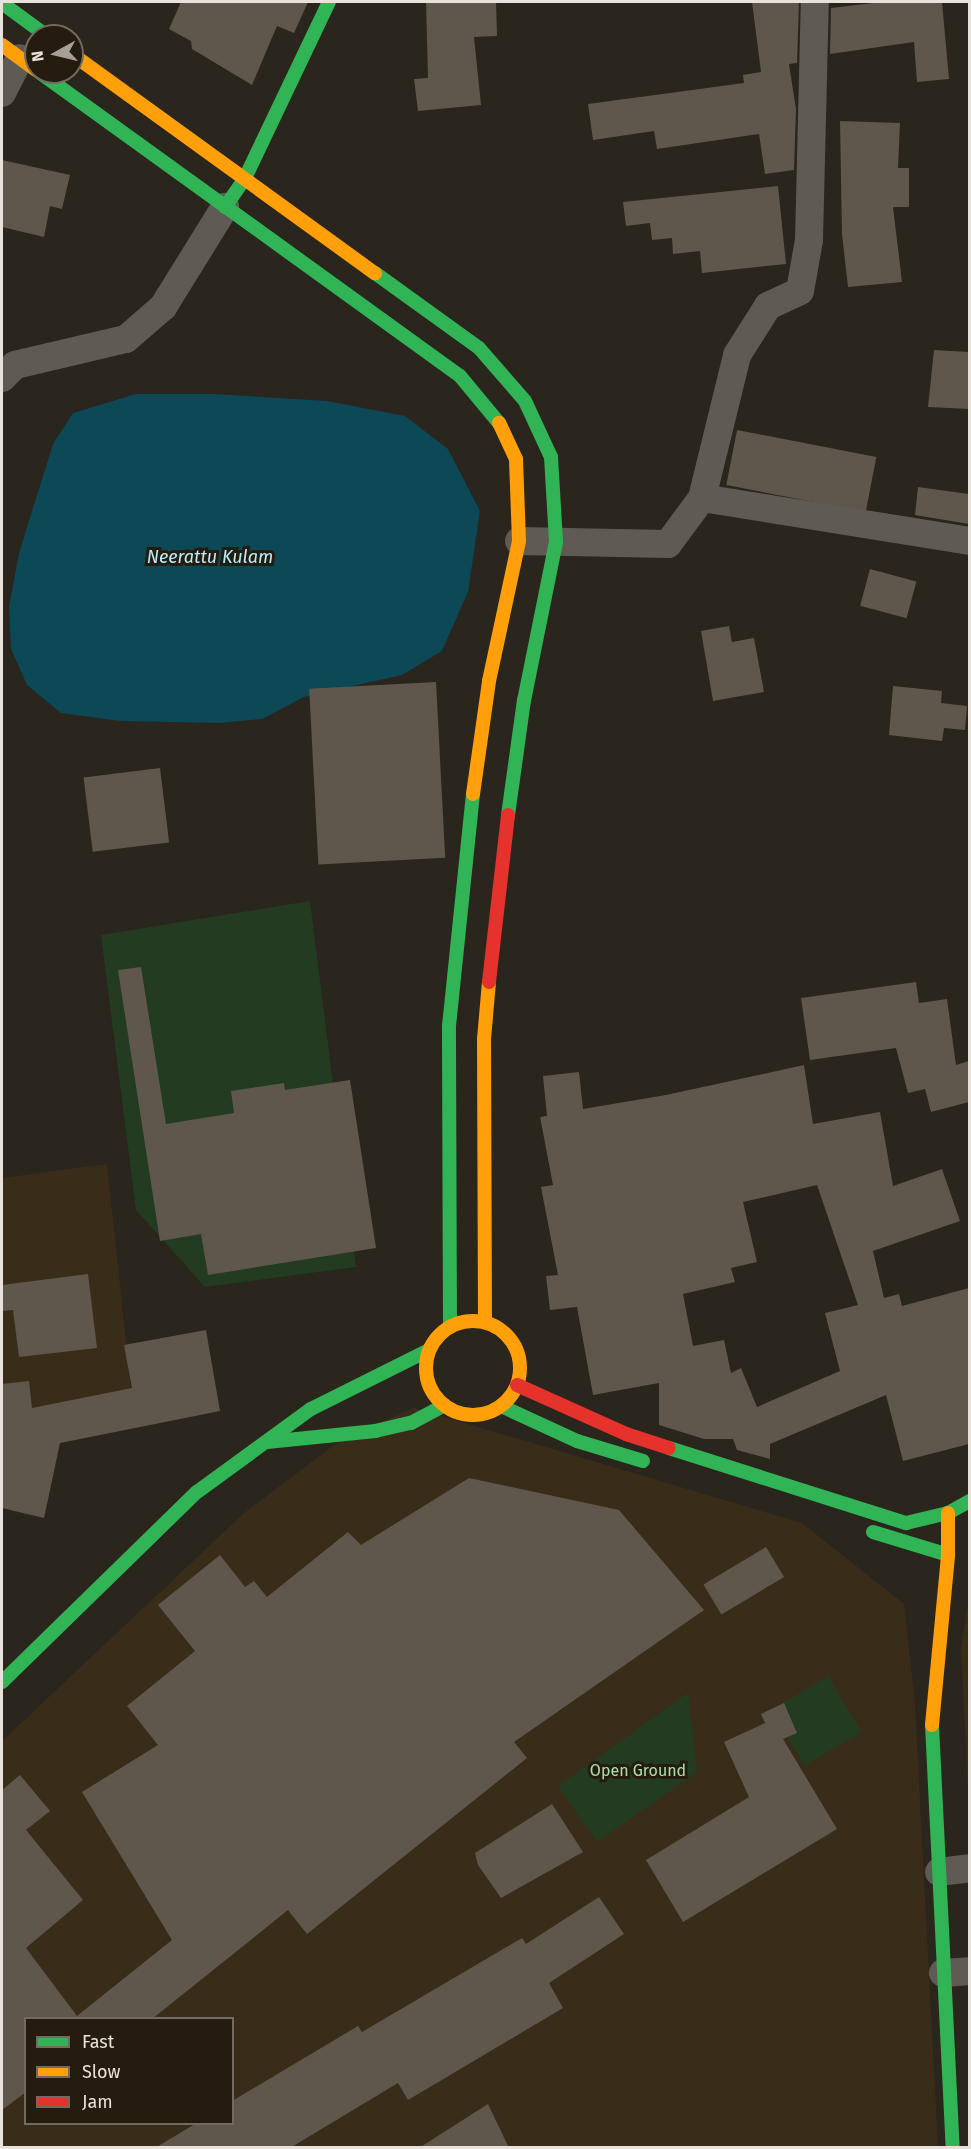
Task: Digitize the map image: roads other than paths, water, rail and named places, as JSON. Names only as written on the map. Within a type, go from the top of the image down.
[{"type":"main road","points":[[225,207],[245,178],[329,2]]},
{"type":"main road","points":[[2,3],[31,24]]},
{"type":"main road","points":[[84,63],[479,348],[525,401],[550,458],[556,542],[522,712],[500,868],[484,1039],[485,1322]]},
{"type":"main road","points":[[56,84],[460,376],[497,419],[516,459],[519,541],[489,681],[465,852],[449,1026],[450,1327]]},
{"type":"main road","points":[[2,1682],[197,1492],[311,1409],[429,1350],[450,1327],[465,1321],[485,1322],[503,1331],[515,1346],[520,1365],[517,1385],[501,1406],[483,1414],[463,1414],[445,1406],[432,1390],[426,1370],[429,1350]]},
{"type":"main road","points":[[517,1385],[626,1434],[906,1523],[948,1513],[969,1501]]},
{"type":"main road","points":[[265,1443],[375,1431],[411,1423],[445,1406]]},
{"type":"main road","points":[[501,1406],[577,1441],[656,1465]]},
{"type":"main road","points":[[948,1513],[948,1555],[931,1732],[939,1872],[956,1972],[953,2148]]},
{"type":"main road","points":[[858,1527],[948,1555],[962,1547]]},
{"type":"street","points":[[519,541],[668,544],[702,498],[737,355],[768,306],[800,291],[809,240],[815,2]]},
{"type":"street","points":[[2,93],[24,61]]},
{"type":"street","points":[[2,378],[15,365],[126,339],[163,307],[225,207]]},
{"type":"street","points":[[702,498],[969,542]]},
{"type":"street","points":[[939,1872],[969,1868]]},
{"type":"water","name":"Neerattu Kulam","points":[[136,394],[215,394],[327,401],[405,416],[448,449],[480,511],[468,592],[442,651],[402,675],[304,697],[262,719],[219,723],[120,721],[61,713],[27,685],[11,649],[9,607],[19,553],[53,444],[73,413]]},
{"type":"park label","name":"Open Ground","points":[[638,1771]]}]
